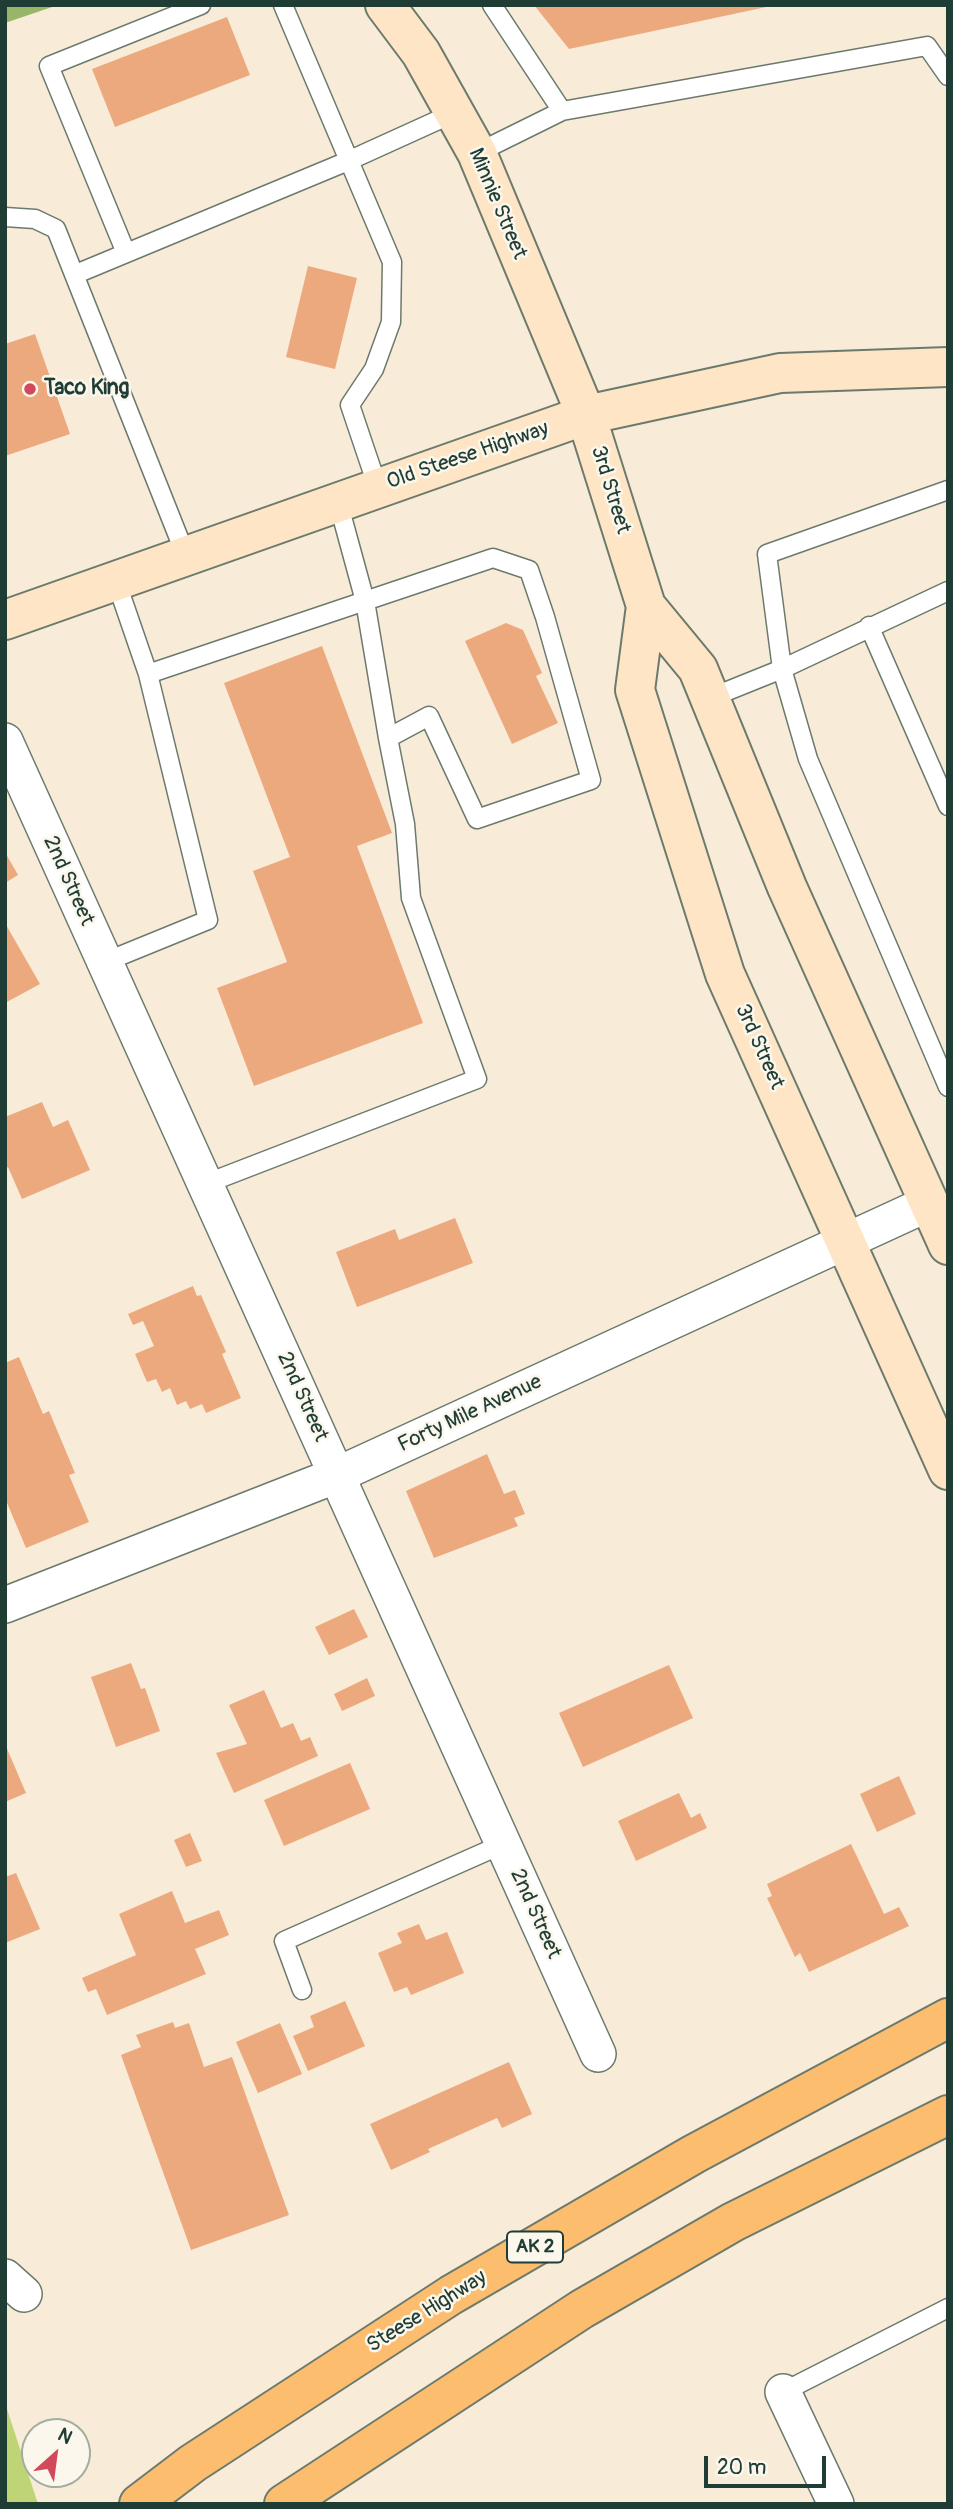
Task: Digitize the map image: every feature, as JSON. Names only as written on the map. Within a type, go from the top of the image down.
[{"type":"highway","name":"Steese Highway","points":[[139,2504],[193,2463],[451,2295],[694,2154],[948,2018]]},
{"type":"highway","points":[[284,2504],[582,2309],[733,2222],[948,2115]]},
{"type":"main road","name":"Minnie Street","points":[[385,5],[421,53],[477,153],[586,415]]},
{"type":"main road","name":"Old Steese Highway","points":[[5,620],[586,415],[780,373],[948,367]]},
{"type":"main road","name":"3rd Street","points":[[586,415],[646,606],[698,669],[787,887],[938,1200],[948,1245]]},
{"type":"main road","name":"3rd Street","points":[[646,606],[635,690],[726,974],[948,1470]]},
{"type":"street","name":"2nd Street","points":[[5,741],[598,2054]]},
{"type":"street","name":"Forty Mile Avenue","points":[[5,1605],[337,1475],[938,1200]]},
{"type":"street","points":[[783,2392],[836,2504]]},
{"type":"lane","points":[[126,253],[49,66],[201,5]]},
{"type":"lane","points":[[283,5],[392,262],[391,322],[374,369],[349,405],[377,488]]},
{"type":"lane","points":[[492,5],[562,111]]},
{"type":"lane","points":[[477,153],[562,111],[927,46],[948,76]]},
{"type":"lane","points":[[76,274],[348,161],[456,112]]},
{"type":"lane","points":[[5,217],[35,219],[56,229],[186,556]]},
{"type":"lane","points":[[948,490],[767,554],[782,669],[808,760],[948,1087]]},
{"type":"lane","points":[[205,1184],[477,1079],[411,898],[405,824],[365,601],[338,502]]},
{"type":"lane","points":[[148,674],[493,558],[528,570],[545,617],[592,780],[477,819],[429,716],[388,738]]},
{"type":"lane","points":[[105,962],[208,920],[148,674],[116,581]]},
{"type":"lane","points":[[710,698],[782,669],[948,591]]},
{"type":"lane","points":[[869,626],[948,806]]},
{"type":"lane","points":[[303,1990],[284,1941],[503,1844]]},
{"type":"lane","points":[[783,2392],[948,2308]]},
{"type":"green space","points":[[5,5],[58,5],[5,23]]},
{"type":"green space","points":[[5,2403],[21,2452],[21,2488],[33,2488],[38,2504],[5,2504]]},
{"type":"building","points":[[534,5],[770,5],[771,6],[569,49]]},
{"type":"building","points":[[227,17],[250,75],[115,127],[92,69]]},
{"type":"building","points":[[308,266],[357,278],[335,369],[286,357]]},
{"type":"building","name":"Taco King","points":[[35,334],[70,434],[5,456],[5,344]]},
{"type":"building","points":[[506,623],[523,630],[542,673],[536,676],[558,723],[512,744],[465,641]]},
{"type":"building","points":[[322,646],[392,833],[357,846],[423,1023],[254,1086],[217,988],[287,962],[253,871],[290,857],[224,683]]},
{"type":"building","points":[[5,852],[18,875],[5,883]]},
{"type":"building","points":[[5,923],[40,984],[5,1003]]},
{"type":"building","points":[[42,1102],[53,1127],[68,1120],[90,1170],[22,1199],[8,1167],[5,1169],[5,1117]]},
{"type":"building","points":[[455,1218],[473,1263],[357,1307],[336,1252],[395,1229],[399,1240]]},
{"type":"building","points":[[193,1286],[197,1296],[201,1295],[226,1352],[222,1354],[241,1398],[206,1413],[202,1404],[190,1409],[186,1401],[177,1405],[170,1388],[162,1392],[156,1379],[147,1382],[135,1354],[154,1346],[143,1321],[133,1325],[128,1314]]},
{"type":"building","points":[[19,1357],[43,1414],[49,1411],[75,1473],[69,1475],[89,1522],[26,1548],[5,1498],[5,1363]]},
{"type":"building","points":[[487,1454],[504,1494],[515,1490],[525,1514],[514,1518],[518,1526],[434,1558],[406,1491]]},
{"type":"building","points":[[354,1609],[368,1637],[329,1655],[315,1627]]},
{"type":"building","points":[[131,1663],[141,1689],[145,1688],[160,1731],[116,1747],[91,1677]]},
{"type":"building","points":[[669,1665],[693,1718],[583,1767],[559,1713]]},
{"type":"building","points":[[367,1678],[375,1696],[342,1711],[334,1694]]},
{"type":"building","points":[[264,1690],[281,1728],[293,1723],[301,1741],[310,1737],[318,1756],[234,1793],[216,1753],[247,1744],[229,1705]]},
{"type":"building","points":[[5,1744],[26,1793],[5,1802]]},
{"type":"building","points":[[350,1763],[370,1809],[284,1846],[264,1800]]},
{"type":"building","points":[[899,1776],[916,1814],[877,1832],[860,1794]]},
{"type":"building","points":[[679,1793],[691,1818],[700,1813],[707,1828],[636,1861],[618,1821]]},
{"type":"building","points":[[190,1833],[202,1861],[186,1867],[174,1840]]},
{"type":"building","points":[[851,1844],[884,1914],[899,1907],[909,1926],[809,1972],[800,1953],[795,1957],[767,1898],[772,1896],[767,1884]]},
{"type":"building","points":[[16,1873],[40,1929],[5,1943],[5,1877]]},
{"type":"building","points":[[172,1891],[185,1923],[219,1910],[229,1935],[195,1949],[206,1974],[107,2015],[96,1989],[88,1992],[82,1978],[136,1955],[119,1914]]},
{"type":"building","points":[[419,1924],[426,1940],[447,1932],[464,1973],[411,1995],[407,1987],[394,1992],[378,1953],[402,1943],[397,1933]]},
{"type":"building","points":[[345,2001],[365,2046],[308,2071],[293,2036],[314,2027],[310,2016]]},
{"type":"building","points":[[173,2022],[175,2028],[189,2023],[204,2067],[232,2057],[289,2215],[191,2250],[121,2055],[141,2047],[136,2035]]},
{"type":"building","points":[[280,2023],[302,2074],[258,2093],[236,2042]]},
{"type":"building","points":[[509,2062],[532,2114],[502,2128],[497,2118],[428,2149],[430,2152],[391,2170],[370,2124]]},
{"type":"place","name":"Taco King","points":[[30,389]]}]
